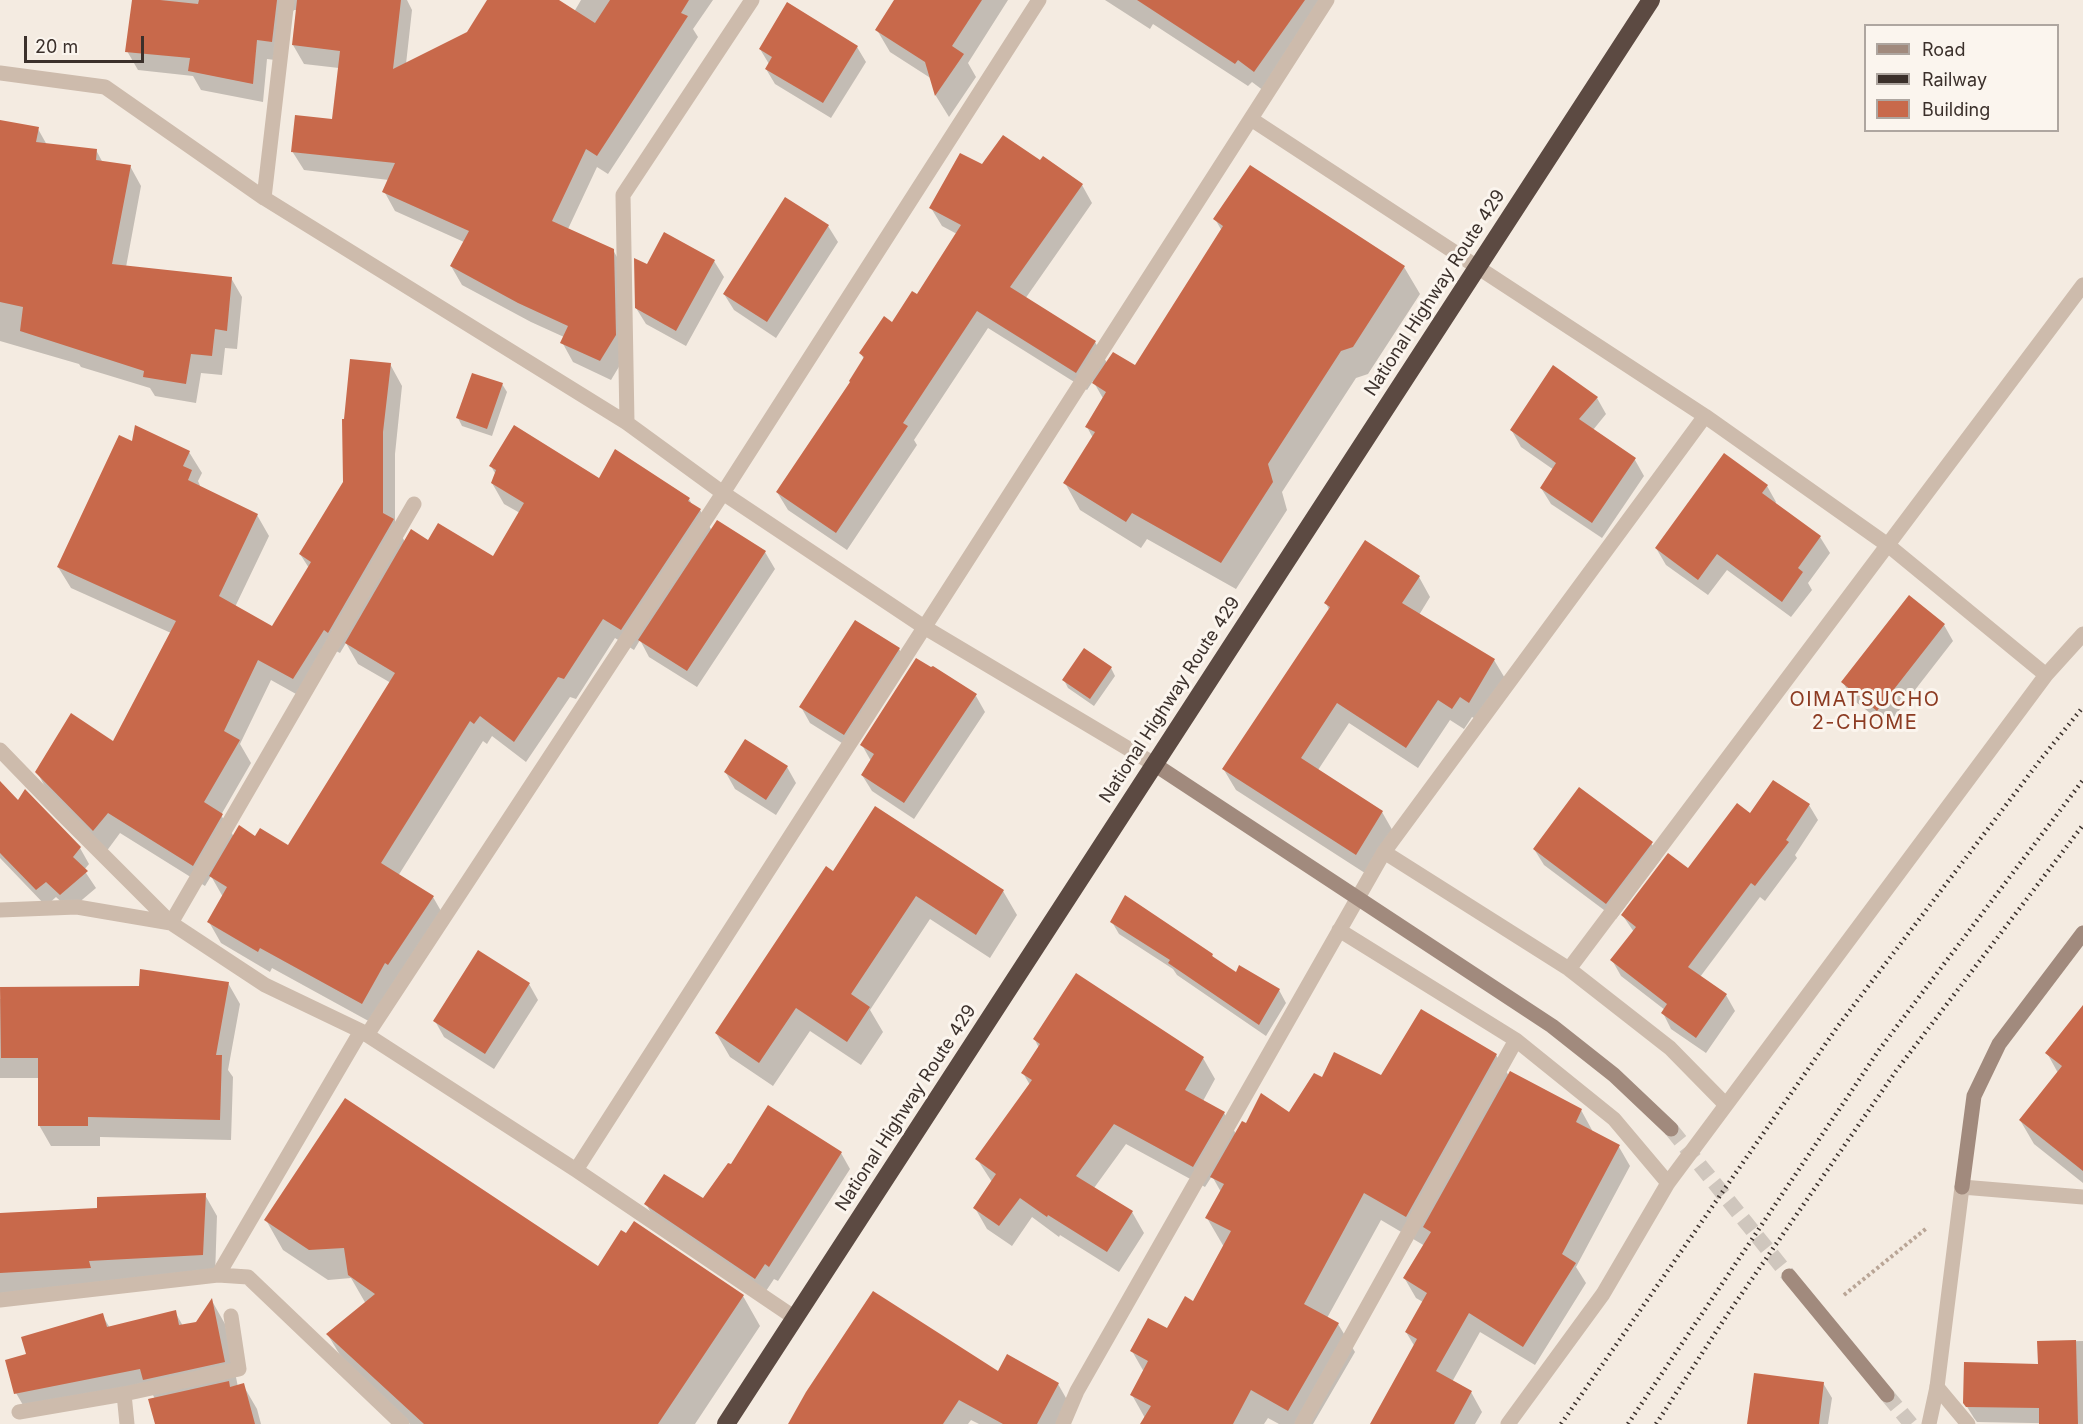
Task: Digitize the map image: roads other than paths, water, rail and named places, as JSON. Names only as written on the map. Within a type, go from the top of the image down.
[{"type":"highway","name":"National Highway Route 429","points":[[726,1424],[1650,0]]},
{"type":"street","points":[[264,198],[287,0]]},
{"type":"street","points":[[627,423],[623,195],[752,0]]},
{"type":"street","points":[[218,1275],[364,1033],[723,493],[1039,0]]},
{"type":"street","points":[[576,1170],[1327,0]]},
{"type":"street","points":[[0,73],[105,87],[264,198],[627,423],[723,493],[924,627],[1154,764],[1552,1026],[1614,1075],[1671,1129]]},
{"type":"street","points":[[1251,120],[1706,416],[1889,546],[2046,675]]},
{"type":"street","points":[[1569,969],[2083,285]]},
{"type":"street","points":[[1063,1424],[1077,1391],[1384,852],[1706,416]]},
{"type":"street","points":[[171,923],[414,504]]},
{"type":"street","points":[[1508,1424],[1603,1294],[1668,1183],[2046,675],[2083,634]]},
{"type":"street","points":[[0,750],[171,923],[265,985],[364,1033],[576,1170],[795,1318]]},
{"type":"street","points":[[1384,852],[1569,969],[1670,1048],[1726,1105]]},
{"type":"street","points":[[0,910],[77,907],[171,923]]},
{"type":"street","points":[[1339,930],[1516,1040],[1614,1119],[1668,1183]]},
{"type":"street","points":[[1929,1424],[1937,1387],[1974,1096],[1999,1044],[2083,933]]},
{"type":"street","points":[[1302,1424],[1516,1040]]},
{"type":"street","points":[[1962,1187],[2083,1197]]},
{"type":"street","points":[[0,1300],[218,1275],[248,1277],[402,1424]]},
{"type":"street","points":[[1789,1276],[1887,1395]]},
{"type":"street","points":[[19,1412],[124,1394],[239,1369],[231,1316]]},
{"type":"street","points":[[1937,1387],[1968,1424]]},
{"type":"street","points":[[124,1394],[128,1424]]},
{"type":"tunnel","points":[[1671,1129],[1789,1276]]},
{"type":"tunnel","points":[[1887,1395],[1911,1424]]},
{"type":"railway","points":[[1561,1424],[1838,1026],[2083,707]]},
{"type":"railway","points":[[1628,1424],[1879,1050],[2083,780]]},
{"type":"railway","points":[[1656,1424],[1727,1315],[1896,1071],[2083,825]]},
{"type":"district","name":"OIMATSUCHO 2-CHOME","points":[[1865,712]]}]
